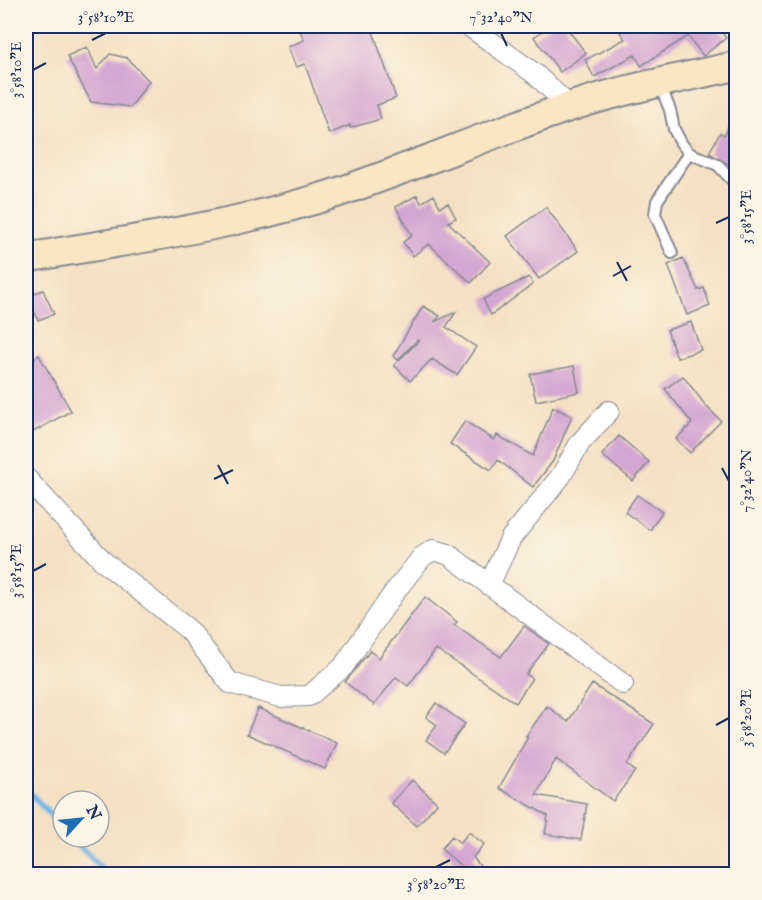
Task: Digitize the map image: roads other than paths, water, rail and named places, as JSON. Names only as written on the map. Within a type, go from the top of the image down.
[{"type":"main road","points":[[26,258],[182,231],[262,213],[335,193],[570,107],[659,82],[736,66]]},
{"type":"street","points":[[469,26],[535,74],[570,107]]},
{"type":"street","points":[[489,585],[511,538],[561,476],[580,443],[609,411]]},
{"type":"street","points":[[26,478],[104,562],[190,631],[230,683],[281,697],[309,696],[343,667],[393,594],[422,557],[433,550],[448,554],[623,684]]},
{"type":"lane","points":[[659,82],[670,110],[674,129],[689,153],[718,165],[732,180]]},
{"type":"lane","points":[[672,253],[655,214],[657,201],[689,153]]},
{"type":"waterway","points":[[26,789],[51,815]]},
{"type":"waterway","points":[[83,849],[107,874]]}]
